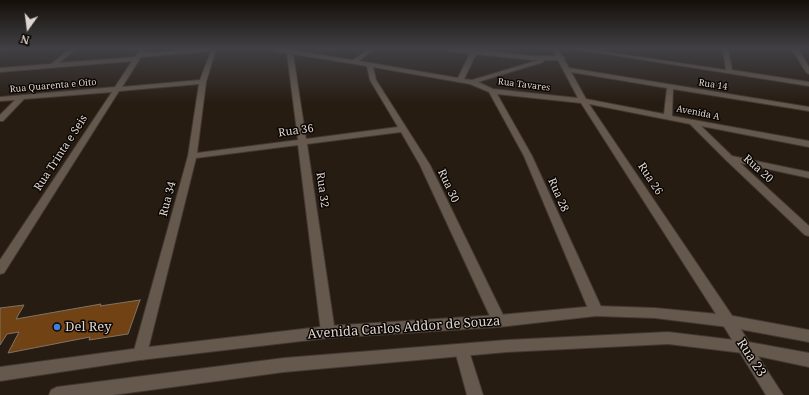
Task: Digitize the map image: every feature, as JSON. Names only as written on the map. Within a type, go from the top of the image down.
[{"type":"street","points":[[0,70],[34,67]]},
{"type":"street","name":"Rua Trinta e Seis","points":[[0,270],[130,67]]},
{"type":"street","name":"Rua 34","points":[[140,354],[192,156],[203,82],[208,67]]},
{"type":"street","name":"Rua 32","points":[[292,67],[328,332]]},
{"type":"street","name":"Rua 30","points":[[370,67],[373,80],[425,165],[499,321]]},
{"type":"street","name":"Rua Tavares","points":[[379,67],[472,82],[492,91],[583,101]]},
{"type":"street","points":[[460,80],[466,67]]},
{"type":"street","points":[[472,82],[521,67]]},
{"type":"street","points":[[705,67],[809,84]]},
{"type":"street","name":"Rua 14","points":[[567,70],[809,109]]},
{"type":"street","name":"Rua 26","points":[[567,70],[583,101],[728,321]]},
{"type":"street","name":"Rua Quarenta e Oito","points":[[0,99],[203,82]]},
{"type":"street","points":[[668,117],[670,87]]},
{"type":"street","name":"Rua 28","points":[[492,91],[528,156],[596,311]]},
{"type":"street","points":[[0,119],[22,97]]},
{"type":"street","name":"Avenida A","points":[[583,101],[809,144]]},
{"type":"street","name":"Rua 20","points":[[693,122],[728,158],[809,232]]},
{"type":"street","name":"Rua 36","points":[[192,156],[402,129]]},
{"type":"street","points":[[728,158],[809,175]]},
{"type":"street","name":"Avenida Carlos Addor de Souza","points":[[0,374],[140,354],[328,332],[499,321],[596,311],[655,313],[728,321],[809,336]]},
{"type":"street","name":"Rua 23","points":[[728,321],[743,347],[775,395]]},
{"type":"street","points":[[57,395],[284,365],[507,346],[668,338],[743,347],[809,360]]},
{"type":"street","points":[[462,351],[475,395]]},
{"type":"building","points":[[140,300],[128,334],[89,340],[90,337],[8,353],[19,332],[7,334],[0,345],[0,308],[24,305],[16,319],[101,304],[100,306]]},
{"type":"place","name":"Del Rey","points":[[57,327]]}]
